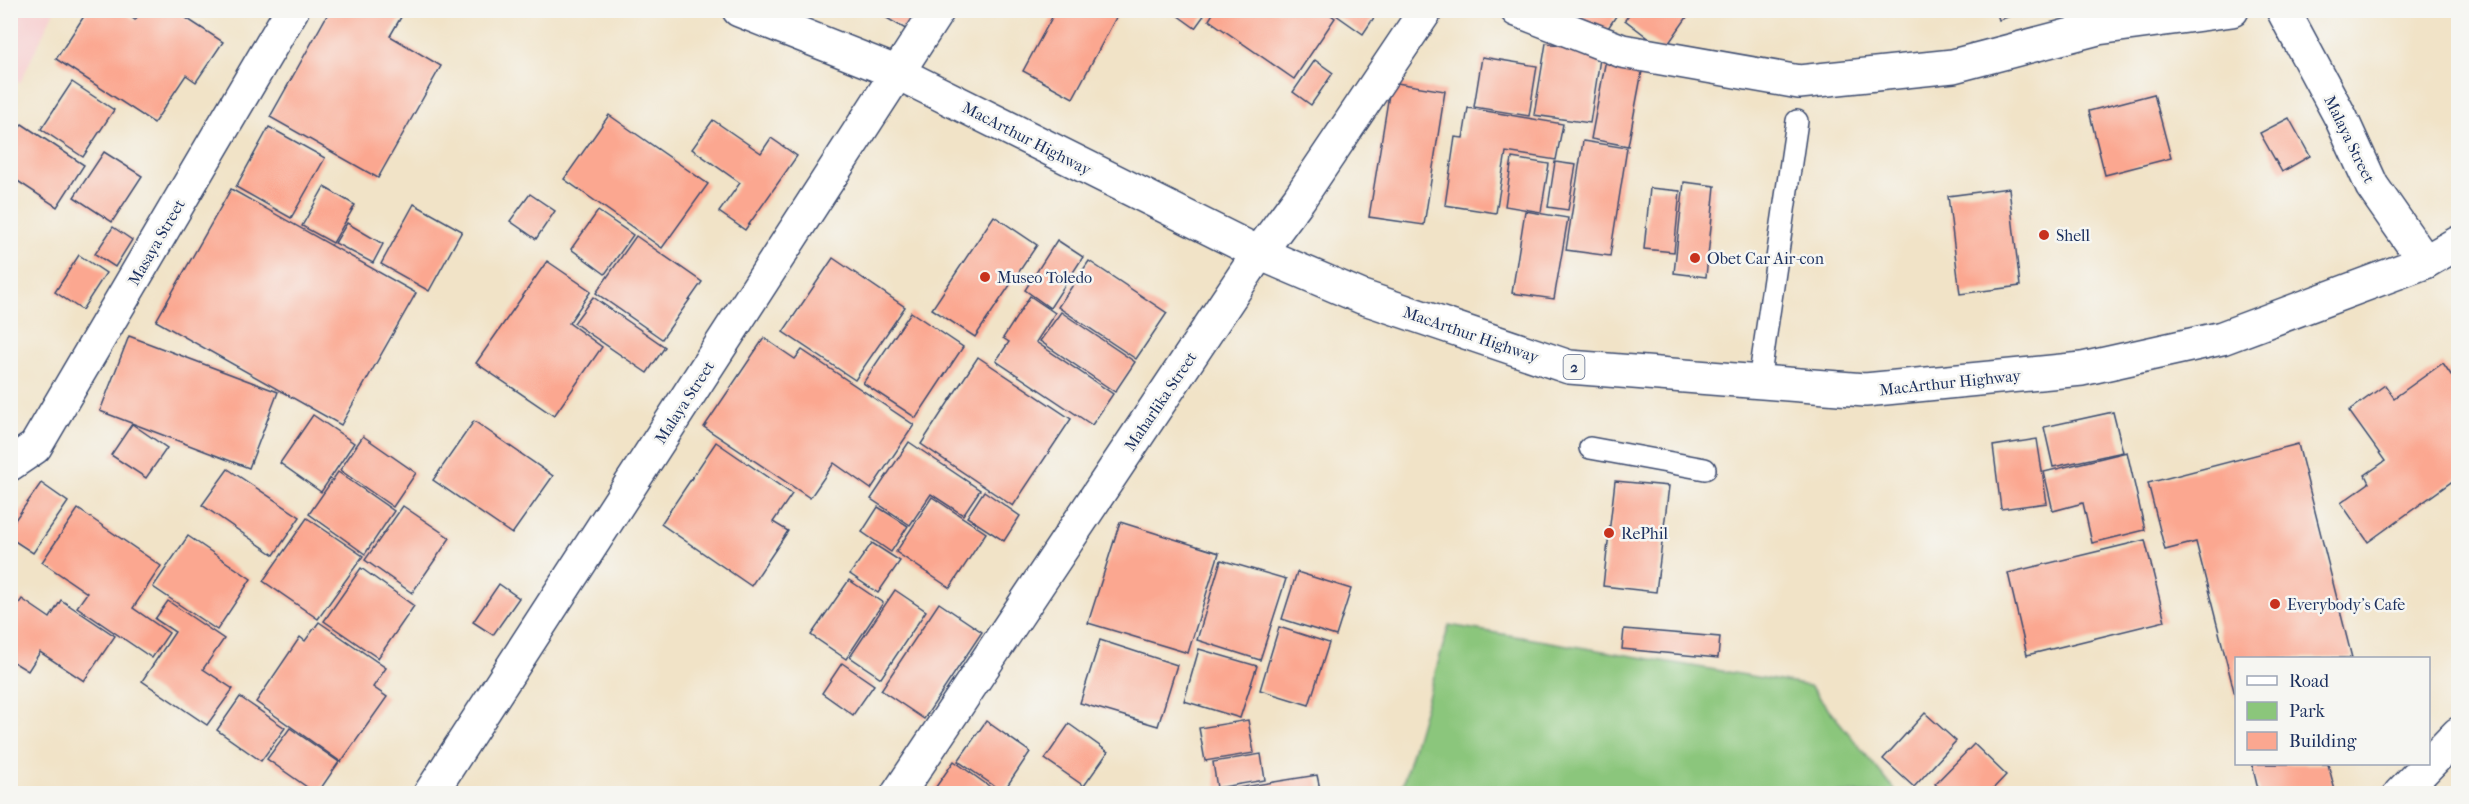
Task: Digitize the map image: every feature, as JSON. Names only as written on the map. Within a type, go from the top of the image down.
[{"type":"main road","name":"Masaya Street","points":[[10,464],[35,447],[292,10]]},
{"type":"main road","name":"MacArthur Highway","points":[[739,10],[898,73],[1259,253],[1362,297],[1569,367],[1865,390],[2082,369],[2222,338],[2425,262],[2458,243]]},
{"type":"main road","name":"Malaya Street","points":[[430,794],[938,10]]},
{"type":"main road","name":"Maharlika Street","points":[[898,794],[1259,253],[1299,199],[1426,10]]},
{"type":"main road","points":[[1517,10],[1622,51],[1798,82],[1953,66],[2098,28],[2232,10]]},
{"type":"main road","name":"Malaya Street","points":[[2283,10],[2341,118],[2372,186],[2425,262]]},
{"type":"main road","points":[[2430,763],[2458,734]]},
{"type":"main road","points":[[2400,794],[2428,765]]},
{"type":"lane","points":[[1759,382],[1797,121]]},
{"type":"lane","points":[[1590,448],[1704,470]]},
{"type":"shaded area","points":[[11,10],[54,11],[20,83],[11,79]]},
{"type":"green space","points":[[1449,625],[1810,686],[1897,793],[1400,793]]},
{"type":"building","points":[[88,10],[121,10],[135,20],[142,10],[174,10],[223,42],[196,82],[186,75],[154,123],[56,59]]},
{"type":"building","points":[[330,10],[402,10],[404,12],[390,36],[441,66],[378,178],[270,117]]},
{"type":"building","points":[[873,10],[928,10],[914,34]]},
{"type":"building","points":[[1056,10],[1120,10],[1073,98],[1023,71]]},
{"type":"building","points":[[1170,10],[1208,10],[1195,28]]},
{"type":"building","points":[[1215,10],[1324,10],[1335,18],[1294,79],[1209,20]]},
{"type":"building","points":[[1329,10],[1379,10],[1363,34]]},
{"type":"building","points":[[1560,10],[1620,10],[1601,39]]},
{"type":"building","points":[[1632,10],[1692,10],[1664,50],[1625,20]]},
{"type":"building","points":[[1996,10],[2025,10],[2025,11],[1999,20]]},
{"type":"building","points":[[1546,43],[1601,52],[1590,123],[1534,115]]},
{"type":"building","points":[[1482,57],[1537,66],[1529,116],[1474,107]]},
{"type":"building","points":[[1606,59],[1643,66],[1628,146],[1591,139]]},
{"type":"building","points":[[1315,60],[1333,73],[1311,105],[1293,92]]},
{"type":"building","points":[[72,82],[114,110],[83,157],[41,129]]},
{"type":"building","points":[[1391,82],[1445,91],[1424,225],[1369,217]]},
{"type":"building","points":[[2154,94],[2171,158],[2105,175],[2089,111]]},
{"type":"building","points":[[1468,108],[1563,124],[1556,160],[1506,152],[1496,213],[1445,205],[1455,137],[1463,138]]},
{"type":"building","points":[[609,115],[708,184],[662,248],[564,179]]},
{"type":"building","points":[[2289,118],[2310,156],[2282,172],[2260,133]]},
{"type":"building","points":[[713,120],[761,153],[771,138],[797,156],[745,230],[719,212],[740,183],[692,149]]},
{"type":"building","points":[[22,124],[84,165],[57,207],[10,176],[10,143]]},
{"type":"building","points":[[269,127],[325,158],[291,218],[236,187]]},
{"type":"building","points":[[1583,141],[1627,148],[1610,256],[1566,250]]},
{"type":"building","points":[[104,152],[142,176],[112,222],[74,197]]},
{"type":"building","points":[[1512,158],[1549,164],[1541,212],[1505,206]]},
{"type":"building","points":[[1555,162],[1576,165],[1568,210],[1548,207]]},
{"type":"building","points":[[1684,182],[1715,186],[1706,277],[1674,273]]},
{"type":"building","points":[[324,187],[355,205],[333,243],[302,226]]},
{"type":"building","points":[[1650,188],[1680,191],[1674,252],[1644,249]]},
{"type":"building","points":[[2009,188],[2020,286],[1960,294],[1948,196]]},
{"type":"building","points":[[231,189],[416,293],[341,425],[156,321]]},
{"type":"building","points":[[530,194],[555,211],[536,239],[510,221]]},
{"type":"building","points":[[414,204],[462,231],[429,291],[381,264]]},
{"type":"building","points":[[598,211],[633,235],[605,274],[571,249]]},
{"type":"building","points":[[1525,211],[1568,218],[1554,299],[1512,293]]},
{"type":"building","name":"Museo Toledo","points":[[994,216],[1037,245],[975,337],[932,309]]},
{"type":"building","points":[[347,223],[383,244],[373,263],[335,243]]},
{"type":"building","points":[[113,227],[132,240],[115,267],[95,254]]},
{"type":"building","points":[[636,236],[702,282],[662,339],[596,293]]},
{"type":"building","points":[[1057,240],[1083,257],[1050,308],[1025,290]]},
{"type":"building","points":[[79,255],[106,273],[82,310],[55,292]]},
{"type":"building","points":[[833,258],[905,307],[855,380],[783,332]]},
{"type":"building","points":[[547,261],[591,291],[569,323],[602,347],[554,416],[476,363]]},
{"type":"building","points":[[1089,261],[1167,313],[1136,359],[1058,307]]},
{"type":"building","points":[[1030,296],[1055,313],[1036,342],[1113,394],[1092,425],[996,361],[1009,342],[1003,338]]},
{"type":"building","points":[[593,297],[665,347],[647,373],[574,323]]},
{"type":"building","points":[[911,312],[963,347],[916,418],[863,383]]},
{"type":"building","points":[[1061,312],[1135,362],[1115,392],[1040,341]]},
{"type":"building","points":[[129,336],[278,392],[249,468],[100,411]]},
{"type":"building","points":[[764,338],[795,359],[802,350],[914,425],[871,489],[834,463],[810,498],[704,427]]},
{"type":"building","points":[[978,357],[1071,419],[1013,506],[921,444]]},
{"type":"building","points":[[2443,363],[2458,385],[2458,477],[2368,542],[2341,503],[2369,483],[2365,475],[2385,461],[2349,411],[2385,385],[2394,398]]},
{"type":"building","points":[[2113,412],[2123,452],[2053,467],[2044,427]]},
{"type":"building","points":[[313,415],[354,443],[321,492],[280,463]]},
{"type":"building","points":[[474,421],[553,476],[512,534],[433,480]]},
{"type":"building","points":[[132,424],[167,448],[146,478],[111,455]]},
{"type":"building","points":[[363,436],[416,473],[393,507],[340,470]]},
{"type":"building","points":[[2037,439],[2047,503],[2001,509],[1993,446]]},
{"type":"building","points":[[716,442],[792,494],[773,522],[788,531],[751,586],[661,524]]},
{"type":"building","points":[[909,442],[980,490],[963,515],[931,494],[910,525],[871,499]]},
{"type":"building","name":"Everybody's Cafe","points":[[2298,444],[2352,657],[2235,657],[2235,695],[2196,542],[2165,550],[2148,483]]},
{"type":"building","points":[[2127,452],[2145,530],[2092,543],[2083,503],[2053,511],[2044,472]]},
{"type":"building","points":[[228,469],[300,517],[274,555],[202,505]]},
{"type":"building","points":[[338,472],[394,511],[365,554],[309,514]]},
{"type":"building","points":[[1615,481],[1669,486],[1656,592],[1603,586]]},
{"type":"building","points":[[41,483],[68,502],[33,553],[10,538],[10,527]]},
{"type":"building","points":[[984,491],[1020,516],[1004,541],[967,517]]},
{"type":"building","points":[[932,497],[986,533],[950,588],[896,552]]},
{"type":"building","points":[[403,506],[450,538],[412,593],[365,560]]},
{"type":"building","points":[[878,507],[908,526],[891,552],[862,532]]},
{"type":"building","points":[[78,509],[161,566],[133,608],[169,633],[152,658],[77,607],[87,593],[42,562]]},
{"type":"building","points":[[307,518],[363,556],[318,619],[263,581]]},
{"type":"building","points":[[1120,522],[1219,553],[1188,653],[1088,623]]},
{"type":"building","points":[[188,536],[251,579],[217,630],[153,587]]},
{"type":"building","points":[[2145,540],[2165,621],[2027,655],[2008,573]]},
{"type":"building","points":[[872,543],[900,561],[878,593],[850,574]]},
{"type":"building","points":[[1221,560],[1286,579],[1260,660],[1197,640]]},
{"type":"building","points":[[361,568],[414,606],[378,658],[324,621]]},
{"type":"building","points":[[1297,572],[1351,589],[1336,636],[1282,619]]},
{"type":"building","points":[[849,580],[883,603],[846,659],[811,635]]},
{"type":"building","points":[[499,584],[519,598],[493,635],[473,622]]},
{"type":"building","points":[[895,590],[926,611],[881,678],[850,657]]},
{"type":"building","points":[[22,599],[50,618],[61,600],[115,636],[84,681],[40,652],[28,671],[10,660],[10,616]]},
{"type":"building","points":[[168,601],[224,639],[203,669],[233,689],[207,725],[142,681],[175,632],[155,619]]},
{"type":"building","points":[[939,603],[982,632],[924,719],[881,690]]},
{"type":"building","points":[[319,622],[386,668],[373,687],[387,697],[341,762],[256,702],[300,637],[305,641]]},
{"type":"building","points":[[1279,627],[1329,643],[1309,705],[1260,690]]},
{"type":"building","points":[[1624,629],[1720,637],[1718,658],[1622,649]]},
{"type":"building","points":[[1100,640],[1177,665],[1158,726],[1080,703]]},
{"type":"building","points":[[1199,649],[1257,666],[1240,718],[1184,701]]},
{"type":"building","points":[[842,663],[874,685],[853,715],[822,693]]},
{"type":"building","points":[[240,697],[285,728],[261,761],[217,730]]},
{"type":"building","points":[[1925,713],[1956,741],[1914,787],[1883,759]]},
{"type":"building","points":[[1248,720],[1254,753],[1205,761],[1199,728]]},
{"type":"building","points":[[986,721],[1030,752],[1003,792],[958,761]]},
{"type":"building","points":[[1069,724],[1108,752],[1084,786],[1045,759]]},
{"type":"building","points":[[290,728],[339,762],[317,794],[267,759]]},
{"type":"building","points":[[1974,744],[2006,775],[1988,794],[1946,794],[1935,784]]},
{"type":"building","points":[[1261,754],[1265,780],[1217,788],[1213,762]]},
{"type":"building","points":[[954,761],[1000,794],[931,794]]},
{"type":"building","points":[[2252,765],[2328,765],[2336,794],[2259,794]]},
{"type":"building","points":[[1317,775],[1321,794],[1238,794],[1237,788]]},
{"type":"place","name":"Shell","points":[[2044,235]]},
{"type":"place","name":"Obet Car Air-con","points":[[1695,258]]},
{"type":"place","name":"Museo Toledo","points":[[985,277]]},
{"type":"place","name":"RePhil","points":[[1609,533]]},
{"type":"place","name":"Everybody's Cafe","points":[[2275,604]]}]
